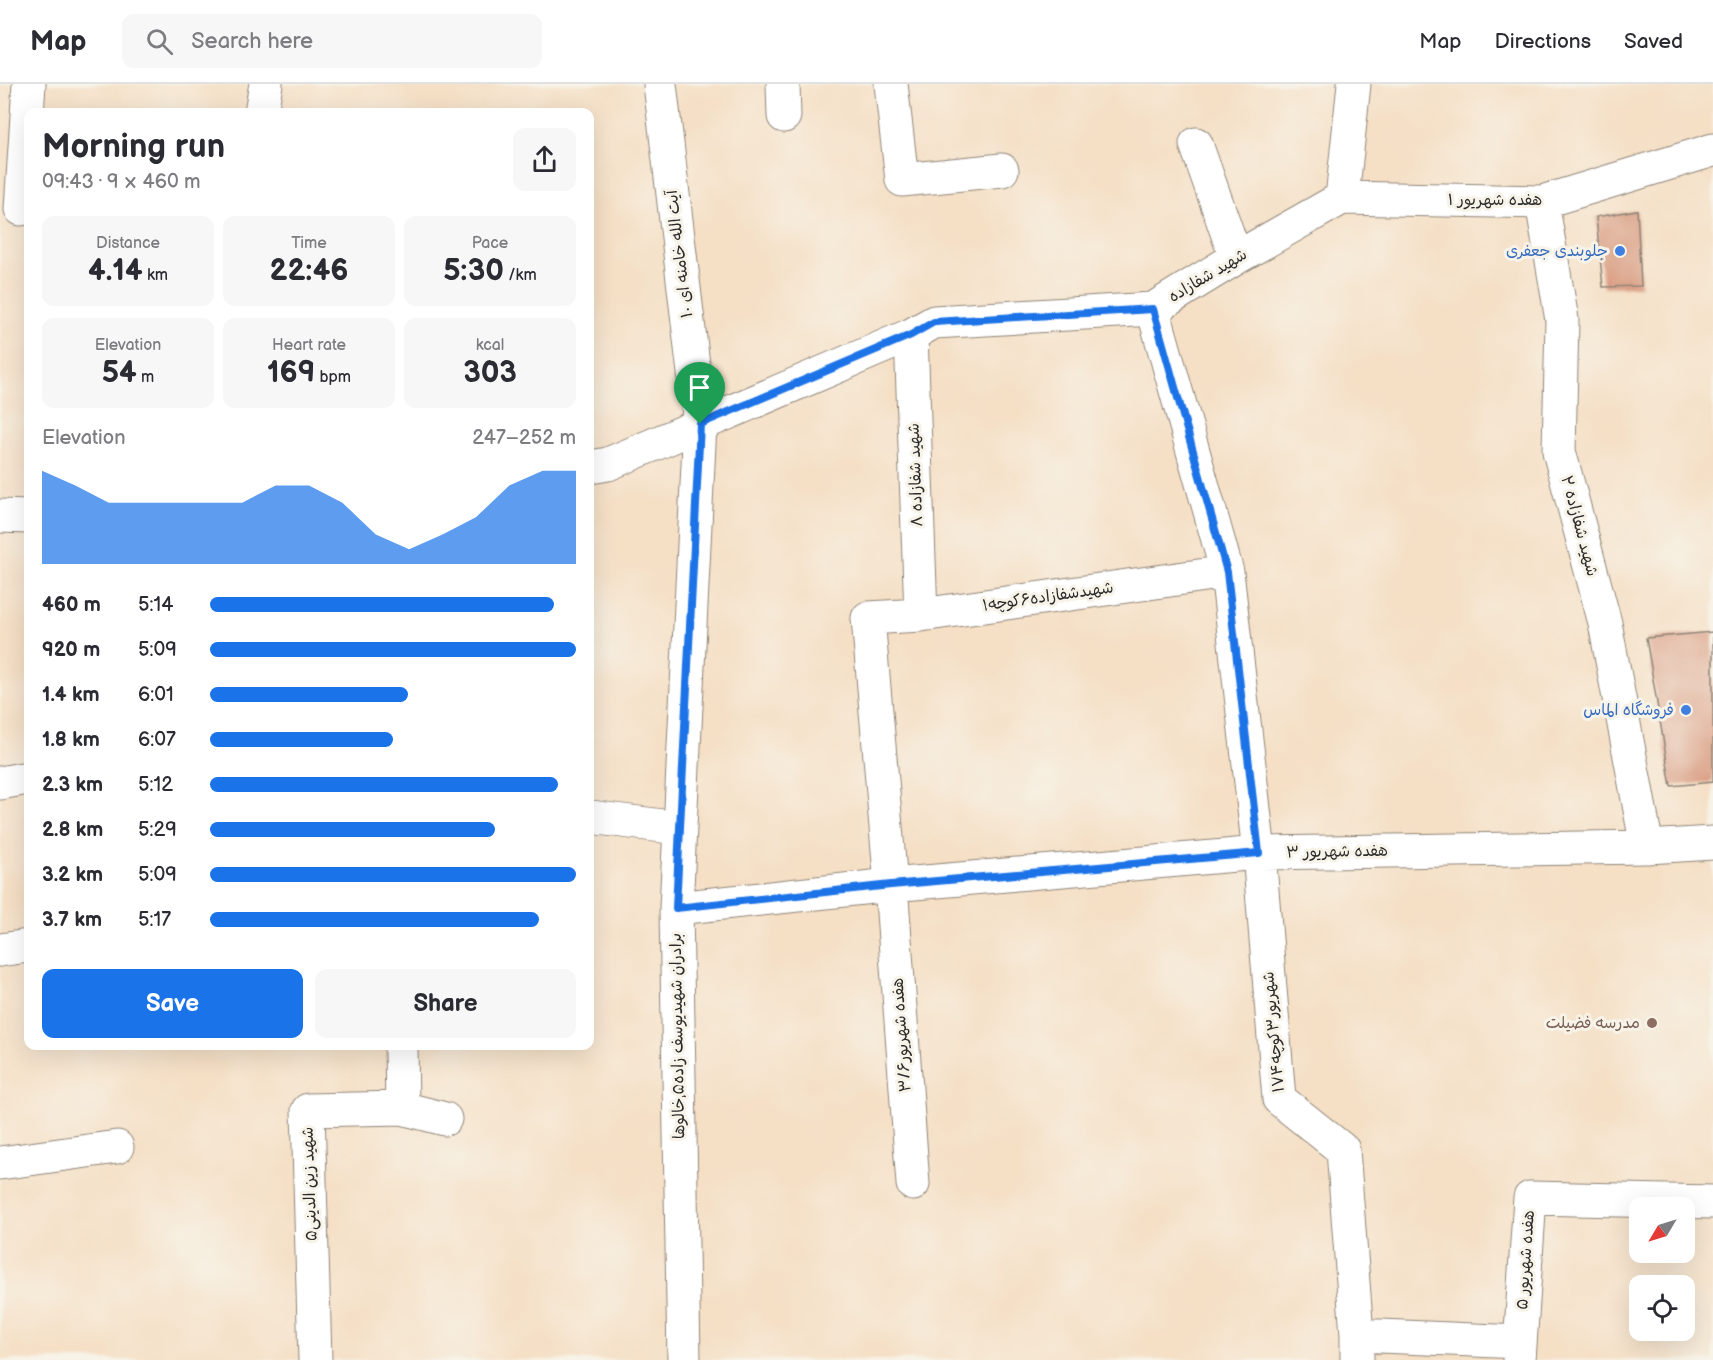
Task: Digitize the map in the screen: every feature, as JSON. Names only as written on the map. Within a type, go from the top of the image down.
[{"type":"street","points":[[27,108],[29,84]]},
{"type":"street","points":[[262,108],[266,84]]},
{"type":"street","name":"آیت الله خامنه ای ۱۰","points":[[660,84],[700,424]]},
{"type":"street","points":[[783,84],[784,116]]},
{"type":"street","points":[[891,84],[902,180],[1002,170]]},
{"type":"street","points":[[1342,198],[1354,84]]},
{"type":"street","points":[[16,210],[24,132]]},
{"type":"street","points":[[1196,144],[1236,258]]},
{"type":"street","name":"هفده شهریور ۱","points":[[1342,198],[1542,202],[1713,150]]},
{"type":"street","name":"شهید شفازاده","points":[[594,466],[608,464],[911,335],[934,322],[1153,309],[1236,258],[1342,198]]},
{"type":"street","name":"شهید شفازاده ۲","points":[[1542,202],[1562,320],[1559,451],[1605,623],[1647,847]]},
{"type":"street","name":"۱۷شهریور۳کوچه۴","points":[[1153,309],[1227,572],[1259,853],[1279,1099],[1343,1150],[1357,1347]]},
{"type":"street","name":"شهید شفازاده ۸","points":[[911,335],[921,615]]},
{"type":"street","name":"برادران شهیدیوسف زاده۵,خالوها","points":[[684,1360],[676,908],[700,424]]},
{"type":"street","points":[[0,516],[24,517]]},
{"type":"street","name":"شهیدشفازاده۶کوچه۱","points":[[868,618],[921,615],[1227,572]]},
{"type":"street","name":"هفده شهریور۳/۶","points":[[868,618],[913,1184]]},
{"type":"street","points":[[0,783],[24,779]]},
{"type":"street","points":[[594,817],[679,828]]},
{"type":"street","name":"هفده شهریور ۳","points":[[676,908],[891,885],[1259,853],[1647,847],[1713,843]]},
{"type":"street","points":[[0,950],[24,947]]},
{"type":"street","points":[[401,1050],[402,1108]]},
{"type":"street","name":"شهید زین الدینی۵","points":[[315,1360],[308,1110],[402,1108],[445,1119]]},
{"type":"street","points":[[0,1163],[117,1147]]},
{"type":"street","name":"هفده شهریور ۵","points":[[1520,1351],[1530,1198],[1713,1202]]},
{"type":"street","points":[[1357,1347],[1520,1351]]},
{"type":"building","name":"جلوبندی جعفری","points":[[1637,210],[1641,286],[1603,287],[1596,217]]},
{"type":"building","name":"فروشگاه الماس","points":[[1713,632],[1713,782],[1671,786],[1646,638]]},
{"type":"place","name":"جلوبندی جعفری","points":[[1620,251]]},
{"type":"place","name":"فروشگاه الماس","points":[[1686,710]]},
{"type":"place","name":"مدرسه فضیلت","points":[[1652,1023]]},
{"type":"route","points":[[1153,309],[1227,572],[1259,853],[891,885],[676,908],[700,424],[911,335],[934,322],[1153,309]]}]
